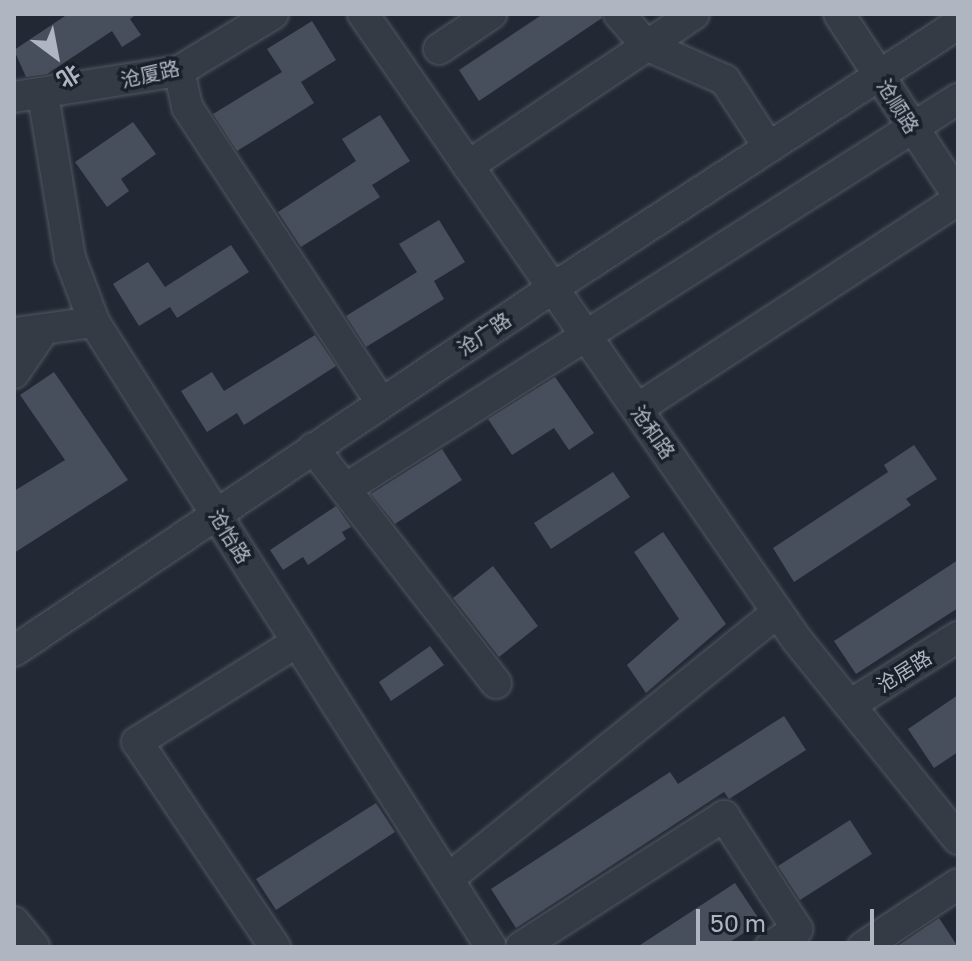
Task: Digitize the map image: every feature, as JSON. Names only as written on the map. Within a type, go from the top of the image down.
[{"type":"street","name":"沧厦路","points":[[28,96],[179,71],[273,14]]},
{"type":"street","name":"沧和路","points":[[363,14],[778,612],[958,839]]},
{"type":"street","points":[[439,49],[491,14]]},
{"type":"street","points":[[619,14],[646,45],[725,80],[768,146]]},
{"type":"street","points":[[468,166],[694,14]]},
{"type":"street","name":"沧顺路","points":[[839,14],[958,198]]},
{"type":"street","name":"沧广路","points":[[14,651],[381,402],[958,24]]},
{"type":"street","points":[[179,71],[187,107],[381,402]]},
{"type":"street","name":"沧怡路","points":[[28,96],[70,258],[94,322],[491,947]]},
{"type":"street","points":[[345,489],[958,99]]},
{"type":"street","points":[[637,409],[958,198]]},
{"type":"street","points":[[14,333],[94,322]]},
{"type":"street","points":[[14,373],[44,329]]},
{"type":"street","points":[[313,448],[496,683]]},
{"type":"street","points":[[448,879],[778,612]]},
{"type":"street","name":"沧居路","points":[[850,705],[958,637]]},
{"type":"street","points":[[275,947],[137,742],[297,642]]},
{"type":"street","points":[[521,947],[724,816],[797,929],[770,947]]},
{"type":"street","points":[[863,947],[958,884]]},
{"type":"street","points":[[14,922],[34,947]]},
{"type":"building","points":[[68,14],[137,14],[130,19],[141,35],[122,47],[112,31],[47,74],[26,77],[14,50]]},
{"type":"building","points":[[543,14],[601,14],[602,18],[479,101],[459,70]]},
{"type":"building","points":[[312,21],[336,60],[301,82],[314,103],[237,151],[213,114],[282,72],[267,49]]},
{"type":"building","points":[[380,115],[410,161],[372,185],[380,197],[301,247],[278,212],[356,161],[342,139]]},
{"type":"building","points":[[133,122],[156,154],[121,179],[129,191],[107,207],[75,162]]},
{"type":"building","points":[[439,220],[465,262],[434,281],[444,299],[366,347],[346,316],[417,272],[399,244]]},
{"type":"building","points":[[231,245],[249,272],[177,318],[170,307],[139,326],[113,284],[148,262],[165,287]]},
{"type":"building","points":[[315,335],[336,366],[244,425],[237,413],[207,432],[181,391],[212,372],[224,391]]},
{"type":"building","points":[[54,372],[128,480],[14,553],[14,491],[65,460],[20,395]]},
{"type":"building","points":[[555,377],[594,433],[569,450],[554,428],[512,455],[488,419]]},
{"type":"building","points":[[914,445],[937,479],[906,499],[911,505],[794,582],[773,548],[888,472],[884,465]]},
{"type":"building","points":[[442,449],[462,480],[395,524],[371,494]]},
{"type":"building","points":[[613,472],[630,497],[551,549],[534,523]]},
{"type":"building","points":[[336,506],[351,527],[342,532],[346,539],[308,565],[303,557],[283,570],[270,550]]},
{"type":"building","points":[[663,532],[726,624],[646,693],[627,665],[679,619],[634,552]]},
{"type":"building","points":[[958,560],[958,608],[856,674],[834,641]]},
{"type":"building","points":[[493,566],[538,626],[499,657],[453,598]]},
{"type":"building","points":[[430,646],[444,665],[391,701],[379,682]]},
{"type":"building","points":[[958,695],[958,752],[934,768],[908,729]]},
{"type":"building","points":[[784,716],[806,750],[729,799],[724,792],[516,928],[491,889],[670,772],[678,784]]},
{"type":"building","points":[[376,803],[395,832],[276,910],[256,879]]},
{"type":"building","points":[[850,820],[872,854],[800,900],[778,866]]},
{"type":"building","points":[[735,883],[761,922],[722,947],[637,947]]},
{"type":"building","points":[[939,918],[958,947],[896,947]]}]
